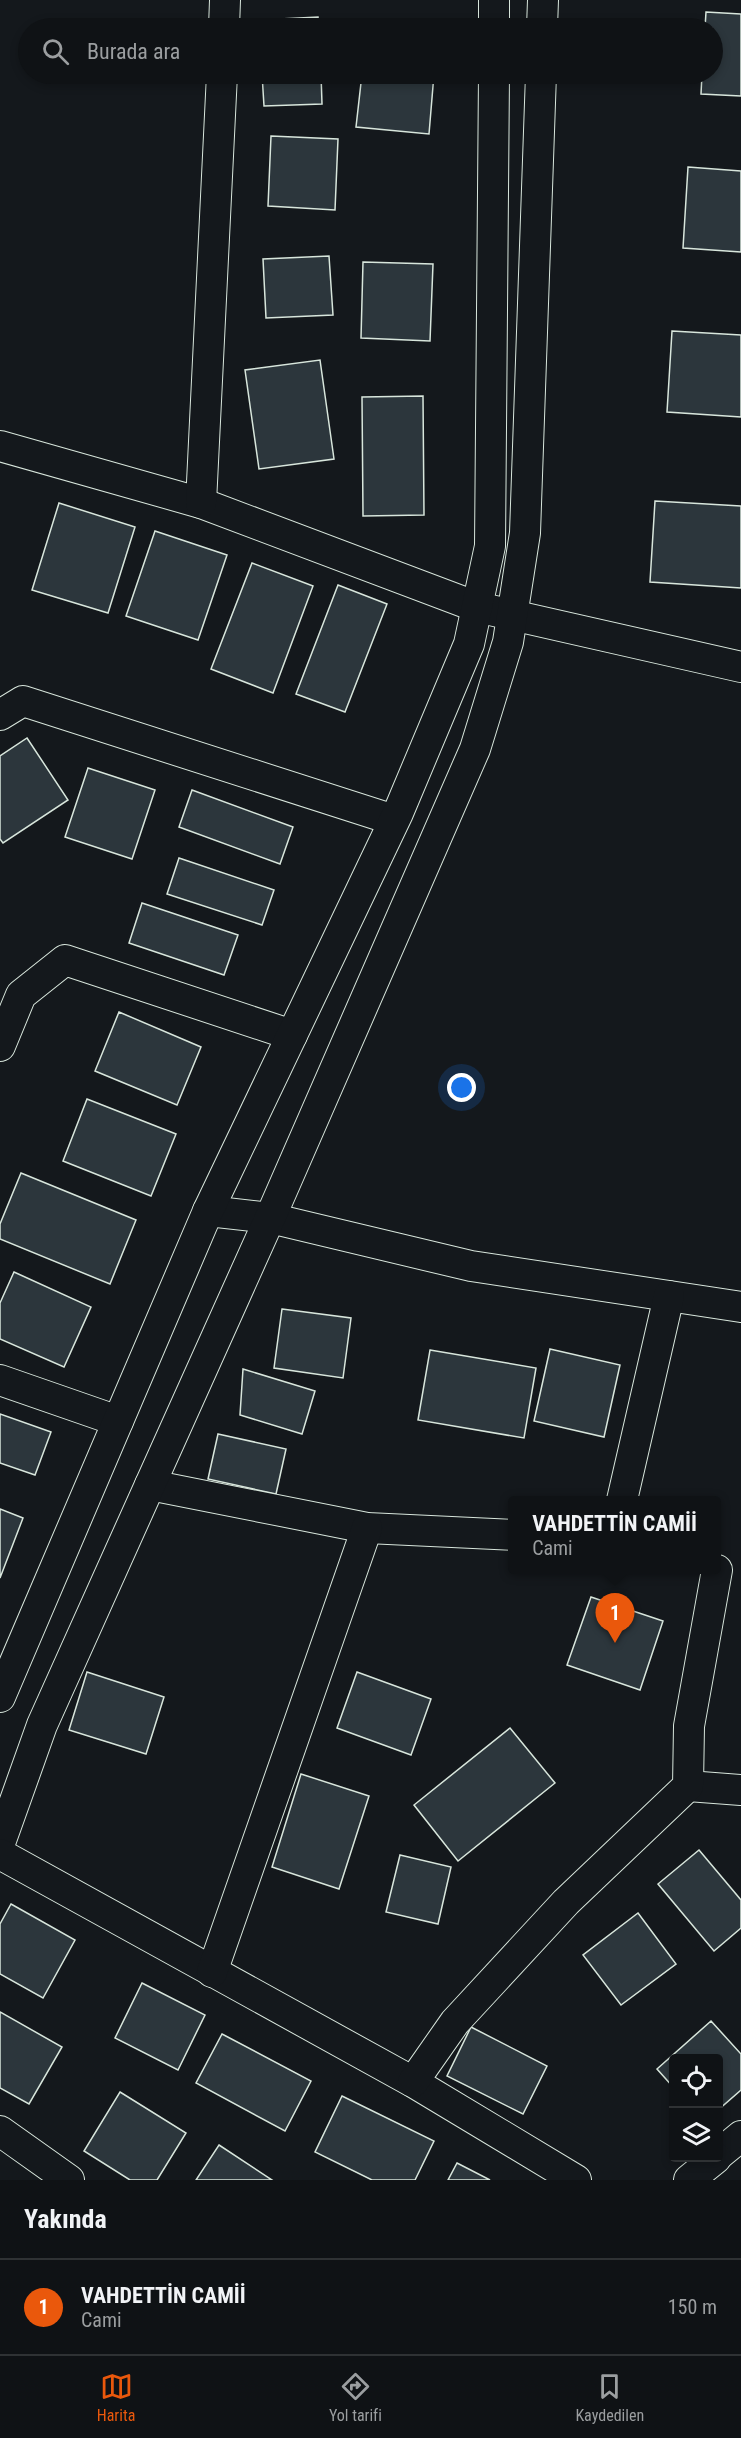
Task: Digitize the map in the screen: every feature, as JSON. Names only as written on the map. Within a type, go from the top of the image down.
[{"type":"street","points":[[224,18],[225,0]]},
{"type":"street","points":[[494,0],[494,18]]},
{"type":"street","points":[[542,18],[543,0]]},
{"type":"street","points":[[201,503],[222,84]]},
{"type":"street","points":[[0,1697],[208,1210],[394,820],[469,644],[490,546],[494,84]]},
{"type":"street","points":[[0,1843],[42,1725],[270,1218],[475,749],[508,642],[525,533],[541,84]]},
{"type":"street","points":[[0,446],[201,503],[477,607],[741,667]]},
{"type":"street","points":[[0,715],[23,701],[394,820]]},
{"type":"street","points":[[0,1046],[21,995],[65,960],[292,1035]]},
{"type":"street","points":[[208,1210],[270,1218],[471,1266],[741,1307]]},
{"type":"street","points":[[623,1496],[669,1296]]},
{"type":"street","points":[[0,1380],[118,1421]]},
{"type":"street","points":[[150,1485],[367,1528],[508,1535]]},
{"type":"street","points":[[212,1972],[367,1528]]},
{"type":"street","points":[[413,2082],[454,2022],[566,1902],[688,1786],[689,1726],[720,1574]]},
{"type":"street","points":[[688,1786],[741,1790]]},
{"type":"street","points":[[0,1854],[413,2082],[576,2180]]},
{"type":"street","points":[[0,2131],[69,2180]]},
{"type":"street","points":[[723,2151],[741,2136]]},
{"type":"street","points":[[689,2180],[710,2162]]},
{"type":"building","points":[[706,12],[741,14],[741,96],[701,94],[702,84],[723,84],[723,18],[706,18]]},
{"type":"building","points":[[263,84],[321,84],[322,104],[264,106]]},
{"type":"building","points":[[361,84],[433,84],[429,134],[356,127]]},
{"type":"building","points":[[271,136],[338,139],[335,210],[268,206]]},
{"type":"building","points":[[688,167],[741,171],[741,252],[683,248]]},
{"type":"building","points":[[329,256],[333,315],[266,318],[263,259]]},
{"type":"building","points":[[363,262],[433,264],[430,341],[361,338]]},
{"type":"building","points":[[672,331],[741,335],[741,417],[667,412]]},
{"type":"building","points":[[320,360],[334,459],[259,469],[245,370]]},
{"type":"building","points":[[423,396],[424,515],[363,516],[362,397]]},
{"type":"building","points":[[655,501],[741,506],[741,588],[650,582]]},
{"type":"building","points":[[59,503],[135,527],[108,613],[32,590]]},
{"type":"building","points":[[155,531],[227,555],[198,640],[126,616]]},
{"type":"building","points":[[252,563],[313,586],[273,693],[211,669]]},
{"type":"building","points":[[338,585],[387,604],[345,712],[296,694]]},
{"type":"building","points":[[27,738],[68,800],[3,843],[0,839],[0,756]]},
{"type":"building","points":[[88,768],[155,790],[132,859],[65,837]]},
{"type":"building","points":[[192,790],[293,827],[280,864],[179,827]]},
{"type":"building","points":[[179,858],[274,890],[262,925],[167,894]]},
{"type":"building","points":[[142,903],[238,935],[224,975],[129,943]]},
{"type":"building","points":[[119,1012],[201,1047],[177,1105],[95,1071]]},
{"type":"building","points":[[87,1099],[176,1134],[151,1196],[63,1161]]},
{"type":"building","points":[[21,1173],[136,1220],[110,1284],[0,1239],[0,1224]]},
{"type":"building","points":[[14,1272],[91,1307],[64,1367],[0,1339],[0,1303]]},
{"type":"building","points":[[282,1309],[351,1318],[343,1378],[274,1368]]},
{"type":"building","points":[[550,1349],[620,1365],[604,1437],[534,1421]]},
{"type":"building","points":[[430,1350],[536,1368],[524,1438],[418,1420]]},
{"type":"building","points":[[243,1369],[315,1391],[302,1434],[240,1415]]},
{"type":"building","points":[[0,1414],[51,1432],[35,1475],[0,1463]]},
{"type":"building","points":[[218,1434],[286,1449],[276,1494],[208,1479]]},
{"type":"building","points":[[0,1509],[23,1518],[0,1578]]},
{"type":"building","points":[[591,1597],[663,1621],[640,1690],[567,1665]]},
{"type":"building","points":[[87,1672],[164,1697],[146,1754],[69,1730]]},
{"type":"building","points":[[357,1672],[431,1699],[411,1755],[337,1728]]},
{"type":"building","points":[[510,1728],[555,1783],[458,1861],[414,1805]]},
{"type":"building","points":[[301,1774],[369,1796],[339,1889],[272,1867]]},
{"type":"building","points":[[699,1850],[741,1900],[741,1928],[714,1951],[658,1884]]},
{"type":"building","points":[[400,1855],[451,1867],[438,1924],[386,1912]]},
{"type":"building","points":[[11,1904],[75,1940],[43,1998],[0,1974],[0,1924]]},
{"type":"building","points":[[638,1913],[676,1964],[621,2005],[583,1955]]},
{"type":"building","points":[[142,1983],[205,2015],[178,2070],[115,2038]]},
{"type":"building","points":[[0,2012],[62,2047],[29,2104],[0,2088]]},
{"type":"building","points":[[711,2021],[741,2054],[741,2090],[723,2106],[723,2054],[674,2054]]},
{"type":"building","points":[[471,2027],[547,2066],[523,2114],[447,2076]]},
{"type":"building","points":[[222,2034],[311,2081],[285,2131],[196,2083]]},
{"type":"building","points":[[669,2058],[669,2082],[657,2069]]},
{"type":"building","points":[[120,2092],[186,2133],[157,2180],[130,2180],[84,2151]]},
{"type":"building","points":[[342,2096],[434,2141],[415,2180],[372,2180],[315,2152]]},
{"type":"building","points":[[219,2145],[272,2180],[196,2180]]},
{"type":"building","points":[[457,2163],[490,2180],[448,2180]]},
{"type":"place","name":"VAHDETTİN CAMİİ","points":[[615,1643]]}]
